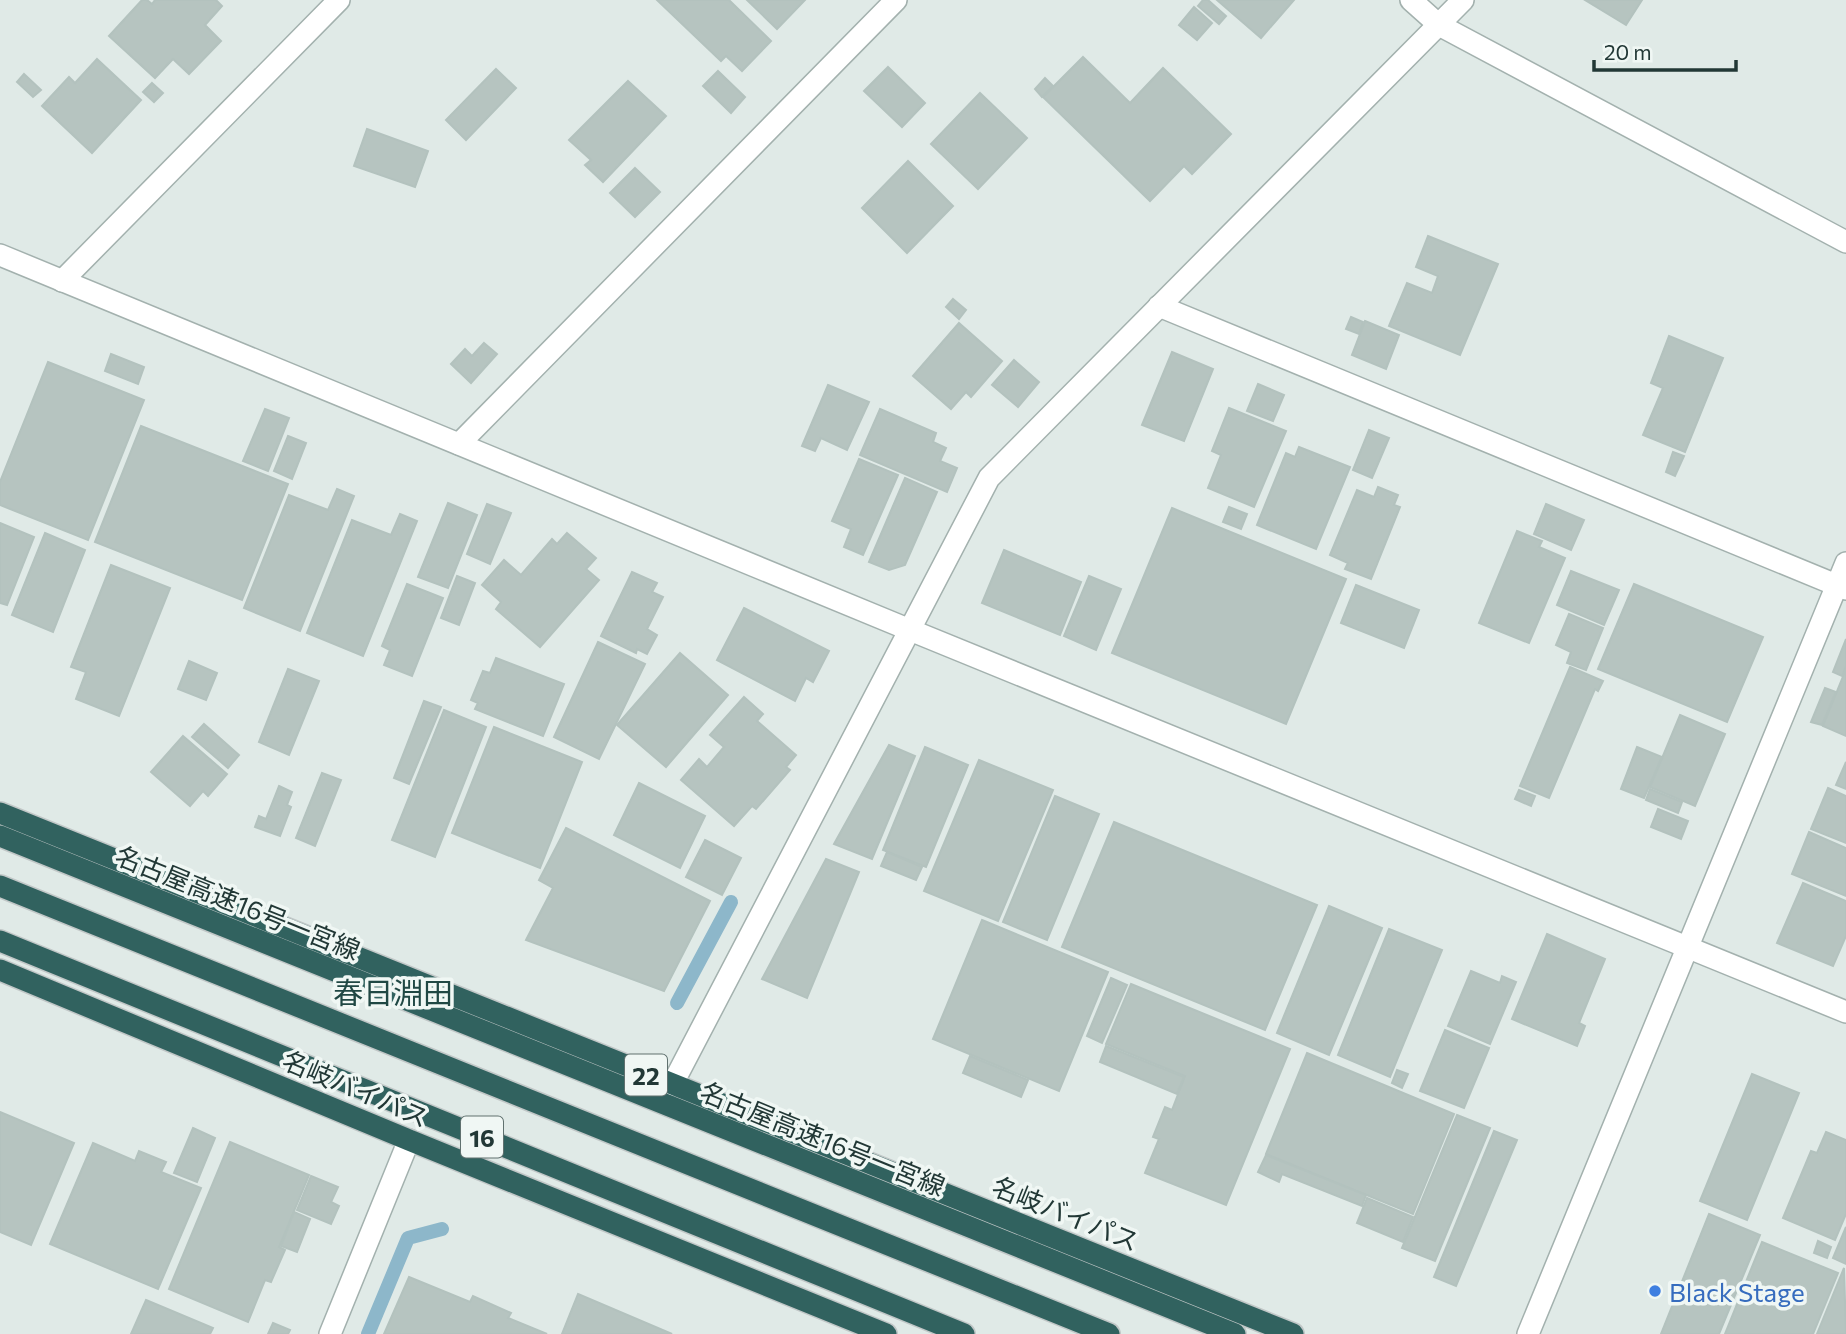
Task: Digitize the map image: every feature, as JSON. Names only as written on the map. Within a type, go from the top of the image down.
[{"type":"highway","name":"名岐バイパス","points":[[0,813],[1293,1334]]},
{"type":"highway","name":"名古屋高速16号一宮線","points":[[0,836],[1235,1334]]},
{"type":"highway","points":[[0,886],[1109,1334]]},
{"type":"highway","name":"16","points":[[0,941],[964,1334]]},
{"type":"highway","name":"名岐バイパス","points":[[0,970],[886,1334]]},
{"type":"street","points":[[62,281],[339,0]]},
{"type":"street","points":[[459,444],[896,0]]},
{"type":"street","points":[[1411,0],[1439,24],[1846,242]]},
{"type":"street","points":[[672,1085],[989,478],[1463,0]]},
{"type":"street","points":[[0,255],[910,631],[1846,1012]]},
{"type":"street","points":[[1159,306],[1841,587]]},
{"type":"street","points":[[1528,1334],[1687,947],[1841,587],[1846,563]]},
{"type":"street","points":[[330,1334],[409,1140]]},
{"type":"building","points":[[142,0],[152,4],[155,0],[216,0],[222,6],[205,25],[221,41],[189,74],[173,59],[155,78],[109,36]]},
{"type":"building","points":[[657,0],[729,0],[771,41],[742,71],[726,56],[721,61]]},
{"type":"building","points":[[747,0],[805,0],[777,29]]},
{"type":"building","points":[[1203,0],[1208,0],[1226,16],[1219,24],[1198,6]]},
{"type":"building","points":[[1217,0],[1294,0],[1261,38]]},
{"type":"building","points":[[1585,0],[1642,0],[1626,25]]},
{"type":"building","points":[[1194,7],[1212,23],[1197,40],[1179,25]]},
{"type":"building","points":[[1083,57],[1130,103],[1163,68],[1231,134],[1192,174],[1184,166],[1150,201],[1043,97]]},
{"type":"building","points":[[97,59],[141,100],[92,153],[42,106],[69,77],[75,83]]},
{"type":"building","points":[[888,67],[925,103],[902,127],[864,91]]},
{"type":"building","points":[[496,69],[516,88],[466,140],[446,120]]},
{"type":"building","points":[[718,71],[745,97],[731,113],[703,86]]},
{"type":"building","points":[[24,74],[41,90],[33,97],[17,82]]},
{"type":"building","points":[[1045,78],[1053,86],[1042,97],[1035,89]]},
{"type":"building","points":[[628,81],[666,116],[603,182],[585,165],[591,160],[569,140]]},
{"type":"building","points":[[152,83],[163,93],[154,102],[143,92]]},
{"type":"building","points":[[980,93],[1027,138],[978,189],[931,144]]},
{"type":"building","points":[[367,129],[428,151],[415,187],[354,166]]},
{"type":"building","points":[[908,161],[953,206],[907,253],[862,208]]},
{"type":"building","points":[[635,168],[660,192],[635,217],[610,193]]},
{"type":"building","points":[[1428,236],[1498,264],[1460,355],[1389,326],[1407,283],[1432,293],[1438,276],[1416,267]]},
{"type":"building","points":[[953,299],[966,310],[959,319],[946,307]]},
{"type":"building","points":[[1351,317],[1363,322],[1359,334],[1346,329]]},
{"type":"building","points":[[1365,321],[1399,335],[1386,369],[1352,355]]},
{"type":"building","points":[[959,323],[1002,361],[971,397],[966,392],[951,409],[913,376]]},
{"type":"building","points":[[1669,336],[1723,358],[1685,452],[1643,435],[1663,388],[1651,383]]},
{"type":"building","points":[[484,343],[497,354],[471,383],[451,364],[465,349],[472,356]]},
{"type":"building","points":[[1172,352],[1213,369],[1184,441],[1142,425]]},
{"type":"building","points":[[111,354],[144,367],[138,384],[105,371]]},
{"type":"building","points":[[1014,360],[1039,382],[1018,407],[992,385]]},
{"type":"building","points":[[48,362],[144,400],[88,540],[0,505],[0,482]]},
{"type":"building","points":[[1258,384],[1284,395],[1273,421],[1247,411]]},
{"type":"building","points":[[828,385],[869,402],[847,450],[821,438],[815,451],[802,446]]},
{"type":"building","points":[[1229,408],[1286,431],[1254,507],[1208,488],[1221,455],[1212,451]]},
{"type":"building","points":[[265,409],[289,418],[268,471],[243,461]]},
{"type":"building","points":[[880,409],[936,433],[933,442],[946,448],[940,461],[957,468],[947,492],[860,455]]},
{"type":"building","points":[[141,426],[288,484],[242,600],[95,542]]},
{"type":"building","points":[[1369,430],[1389,438],[1372,478],[1353,470]]},
{"type":"building","points":[[288,436],[306,443],[292,479],[274,471]]},
{"type":"building","points":[[1299,447],[1350,467],[1316,549],[1257,525],[1286,453],[1295,457]]},
{"type":"building","points":[[1673,452],[1684,456],[1675,476],[1666,472]]},
{"type":"building","points":[[859,459],[898,475],[863,555],[844,547],[851,529],[832,521]]},
{"type":"building","points":[[905,478],[937,492],[905,565],[889,570],[869,562]]},
{"type":"building","points":[[1378,487],[1398,495],[1394,505],[1400,507],[1371,579],[1345,569],[1348,563],[1330,555],[1357,490],[1374,497]]},
{"type":"building","points":[[337,489],[354,496],[300,631],[244,608],[289,495],[328,510]]},
{"type":"building","points":[[448,503],[477,515],[448,588],[418,577]]},
{"type":"building","points":[[487,504],[511,513],[490,564],[467,554]]},
{"type":"building","points":[[1546,504],[1584,520],[1571,550],[1534,534]]},
{"type":"building","points":[[1229,507],[1247,514],[1241,529],[1223,522]]},
{"type":"building","points":[[1172,508],[1346,579],[1286,724],[1112,653]]},
{"type":"building","points":[[400,514],[417,521],[363,656],[307,633],[352,520],[391,535]]},
{"type":"building","points":[[0,523],[34,537],[7,605],[0,603]]},
{"type":"building","points":[[1517,531],[1542,541],[1539,547],[1565,558],[1529,643],[1479,623]]},
{"type":"building","points":[[45,533],[85,550],[53,632],[12,615]]},
{"type":"building","points":[[567,533],[596,558],[586,569],[599,580],[540,647],[496,609],[501,602],[482,585],[504,560],[521,575],[552,539],[557,544]]},
{"type":"building","points":[[1004,550],[1081,582],[1060,635],[982,603]]},
{"type":"building","points":[[111,565],[170,588],[119,716],[76,699],[86,672],[71,667]]},
{"type":"building","points":[[1571,571],[1619,590],[1604,625],[1557,605]]},
{"type":"building","points":[[632,572],[657,583],[652,592],[663,597],[647,629],[657,635],[647,654],[637,649],[636,653],[601,636]]},
{"type":"building","points":[[457,576],[475,583],[459,625],[441,618]]},
{"type":"building","points":[[1089,576],[1121,589],[1096,650],[1064,636]]},
{"type":"building","points":[[407,584],[443,598],[412,676],[384,665],[390,650],[382,646]]},
{"type":"building","points":[[1634,584],[1763,637],[1727,722],[1598,669]]},
{"type":"building","points":[[1356,585],[1419,610],[1404,648],[1341,623]]},
{"type":"building","points":[[744,608],[829,651],[813,682],[806,678],[795,701],[717,660]]},
{"type":"building","points":[[1569,614],[1603,628],[1586,670],[1567,663],[1571,652],[1556,645]]},
{"type":"building","points":[[1846,639],[1846,666],[1842,676],[1833,672]]},
{"type":"building","points":[[598,642],[645,664],[599,759],[554,737]]},
{"type":"building","points":[[680,653],[728,695],[666,767],[617,725]]},
{"type":"building","points":[[496,658],[564,684],[543,736],[475,709],[478,703],[471,700],[483,671],[490,673]]},
{"type":"building","points":[[189,661],[217,673],[206,700],[178,689]]},
{"type":"building","points":[[1570,667],[1603,681],[1598,691],[1595,689],[1549,798],[1520,786]]},
{"type":"building","points":[[288,669],[319,681],[289,755],[259,742]]},
{"type":"building","points":[[1846,669],[1846,736],[1823,726]]},
{"type":"building","points":[[1825,688],[1836,692],[1822,725],[1811,722]]},
{"type":"building","points":[[744,697],[763,714],[757,721],[796,755],[786,767],[790,770],[756,809],[752,806],[734,826],[681,780],[699,759],[707,767],[724,747],[710,735]]},
{"type":"building","points":[[424,701],[441,707],[409,784],[394,778]]},
{"type":"building","points":[[444,710],[486,727],[435,857],[392,840]]},
{"type":"building","points":[[1680,715],[1725,734],[1695,806],[1650,787]]},
{"type":"building","points":[[204,724],[239,755],[228,768],[192,737]]},
{"type":"building","points":[[494,727],[582,762],[540,868],[452,833]]},
{"type":"building","points":[[183,736],[227,774],[208,796],[203,791],[190,806],[151,772]]},
{"type":"building","points":[[889,745],[915,756],[872,859],[834,844]]},
{"type":"building","points":[[925,747],[968,765],[926,867],[883,850]]},
{"type":"building","points":[[1637,747],[1662,757],[1644,798],[1621,789]]},
{"type":"building","points":[[979,760],[1053,790],[998,921],[924,891]]},
{"type":"building","points":[[1846,762],[1846,789],[1836,785]]},
{"type":"building","points":[[322,773],[341,780],[315,846],[296,838]]},
{"type":"building","points":[[639,783],[705,816],[680,868],[614,835]]},
{"type":"building","points":[[279,786],[292,792],[287,805],[291,807],[280,836],[255,827],[259,816],[266,819]]},
{"type":"building","points":[[1828,788],[1846,796],[1846,843],[1811,829]]},
{"type":"building","points":[[1650,789],[1682,802],[1678,813],[1646,800]]},
{"type":"building","points":[[1519,790],[1535,796],[1531,806],[1515,799]]},
{"type":"building","points":[[1055,796],[1099,814],[1047,940],[1003,922]]},
{"type":"building","points":[[1658,809],[1688,821],[1681,839],[1651,827]]},
{"type":"building","points":[[1114,822],[1317,905],[1265,1030],[1062,947]]},
{"type":"building","points":[[566,828],[710,901],[664,991],[526,940],[553,888],[539,880]]},
{"type":"building","points":[[1809,832],[1846,848],[1846,896],[1792,874]]},
{"type":"building","points":[[705,840],[741,858],[722,895],[686,877]]},
{"type":"building","points":[[887,852],[922,867],[916,880],[881,866]]},
{"type":"building","points":[[826,859],[859,872],[807,998],[762,979]]},
{"type":"building","points":[[1803,883],[1846,901],[1846,936],[1833,966],[1777,943]]},
{"type":"building","points":[[1329,906],[1382,928],[1329,1055],[1277,1033]]},
{"type":"building","points":[[982,920],[1108,972],[1059,1091],[933,1039]]},
{"type":"building","points":[[1389,929],[1442,950],[1390,1077],[1338,1055]]},
{"type":"building","points":[[1547,934],[1605,959],[1579,1023],[1585,1026],[1577,1046],[1512,1019]]},
{"type":"building","points":[[1471,971],[1500,983],[1502,976],[1516,982],[1490,1044],[1448,1026]]},
{"type":"building","points":[[1111,978],[1127,985],[1102,1043],[1087,1036]]},
{"type":"building","points":[[1131,984],[1290,1049],[1226,1205],[1145,1173],[1159,1139],[1153,1137],[1165,1107],[1172,1110],[1185,1076],[1106,1044]]},
{"type":"building","points":[[1445,1030],[1489,1048],[1464,1108],[1420,1091]]},
{"type":"building","points":[[1106,1046],[1184,1077],[1177,1094],[1100,1062]]},
{"type":"building","points":[[1307,1053],[1454,1114],[1413,1214],[1266,1154]]},
{"type":"building","points":[[970,1056],[1028,1080],[1021,1097],[963,1073]]},
{"type":"building","points":[[1397,1070],[1408,1074],[1402,1088],[1392,1083]]},
{"type":"building","points":[[1752,1074],[1799,1093],[1747,1220],[1700,1201]]},
{"type":"building","points":[[0,1112],[74,1143],[31,1245],[0,1232]]},
{"type":"building","points":[[1457,1115],[1490,1128],[1435,1261],[1402,1248]]},
{"type":"building","points":[[193,1128],[215,1138],[197,1182],[174,1173]]},
{"type":"building","points":[[1494,1131],[1517,1140],[1456,1286],[1434,1277]]},
{"type":"building","points":[[1826,1132],[1846,1140],[1846,1214],[1835,1240],[1783,1218],[1811,1151],[1817,1153]]},
{"type":"building","points":[[230,1142],[309,1175],[279,1247],[285,1250],[271,1282],[265,1280],[248,1322],[169,1289]]},
{"type":"building","points":[[93,1143],[135,1161],[139,1151],[166,1162],[161,1172],[201,1188],[158,1289],[50,1244]]},
{"type":"building","points":[[1266,1155],[1366,1195],[1362,1206],[1282,1174],[1279,1182],[1258,1172]]},
{"type":"building","points":[[311,1176],[338,1187],[331,1202],[339,1206],[331,1224],[297,1210]]},
{"type":"building","points":[[1367,1198],[1413,1217],[1403,1242],[1357,1223]]},
{"type":"building","points":[[294,1212],[310,1219],[297,1252],[281,1246]]},
{"type":"building","points":[[1709,1214],[1760,1235],[1719,1334],[1661,1334]]},
{"type":"building","points":[[1846,1227],[1846,1264],[1833,1258]]},
{"type":"building","points":[[1818,1241],[1831,1247],[1827,1258],[1814,1253]]},
{"type":"building","points":[[1762,1242],[1838,1273],[1813,1334],[1725,1334]]},
{"type":"building","points":[[1844,1268],[1846,1334],[1817,1334]]},
{"type":"building","points":[[409,1277],[470,1302],[473,1296],[511,1313],[508,1318],[547,1334],[384,1334]]},
{"type":"building","points":[[578,1294],[672,1334],[562,1334]]},
{"type":"building","points":[[146,1300],[213,1328],[210,1334],[131,1334]]},
{"type":"building","points":[[273,1323],[290,1330],[288,1334],[268,1334]]},
{"type":"waterway","points":[[677,1003],[731,902]]},
{"type":"waterway","points":[[368,1334],[408,1238],[442,1229]]},
{"type":"place","name":"Black Stage","points":[[1655,1291]]},
{"type":"district","name":"春日淵田","points":[[393,991]]}]
